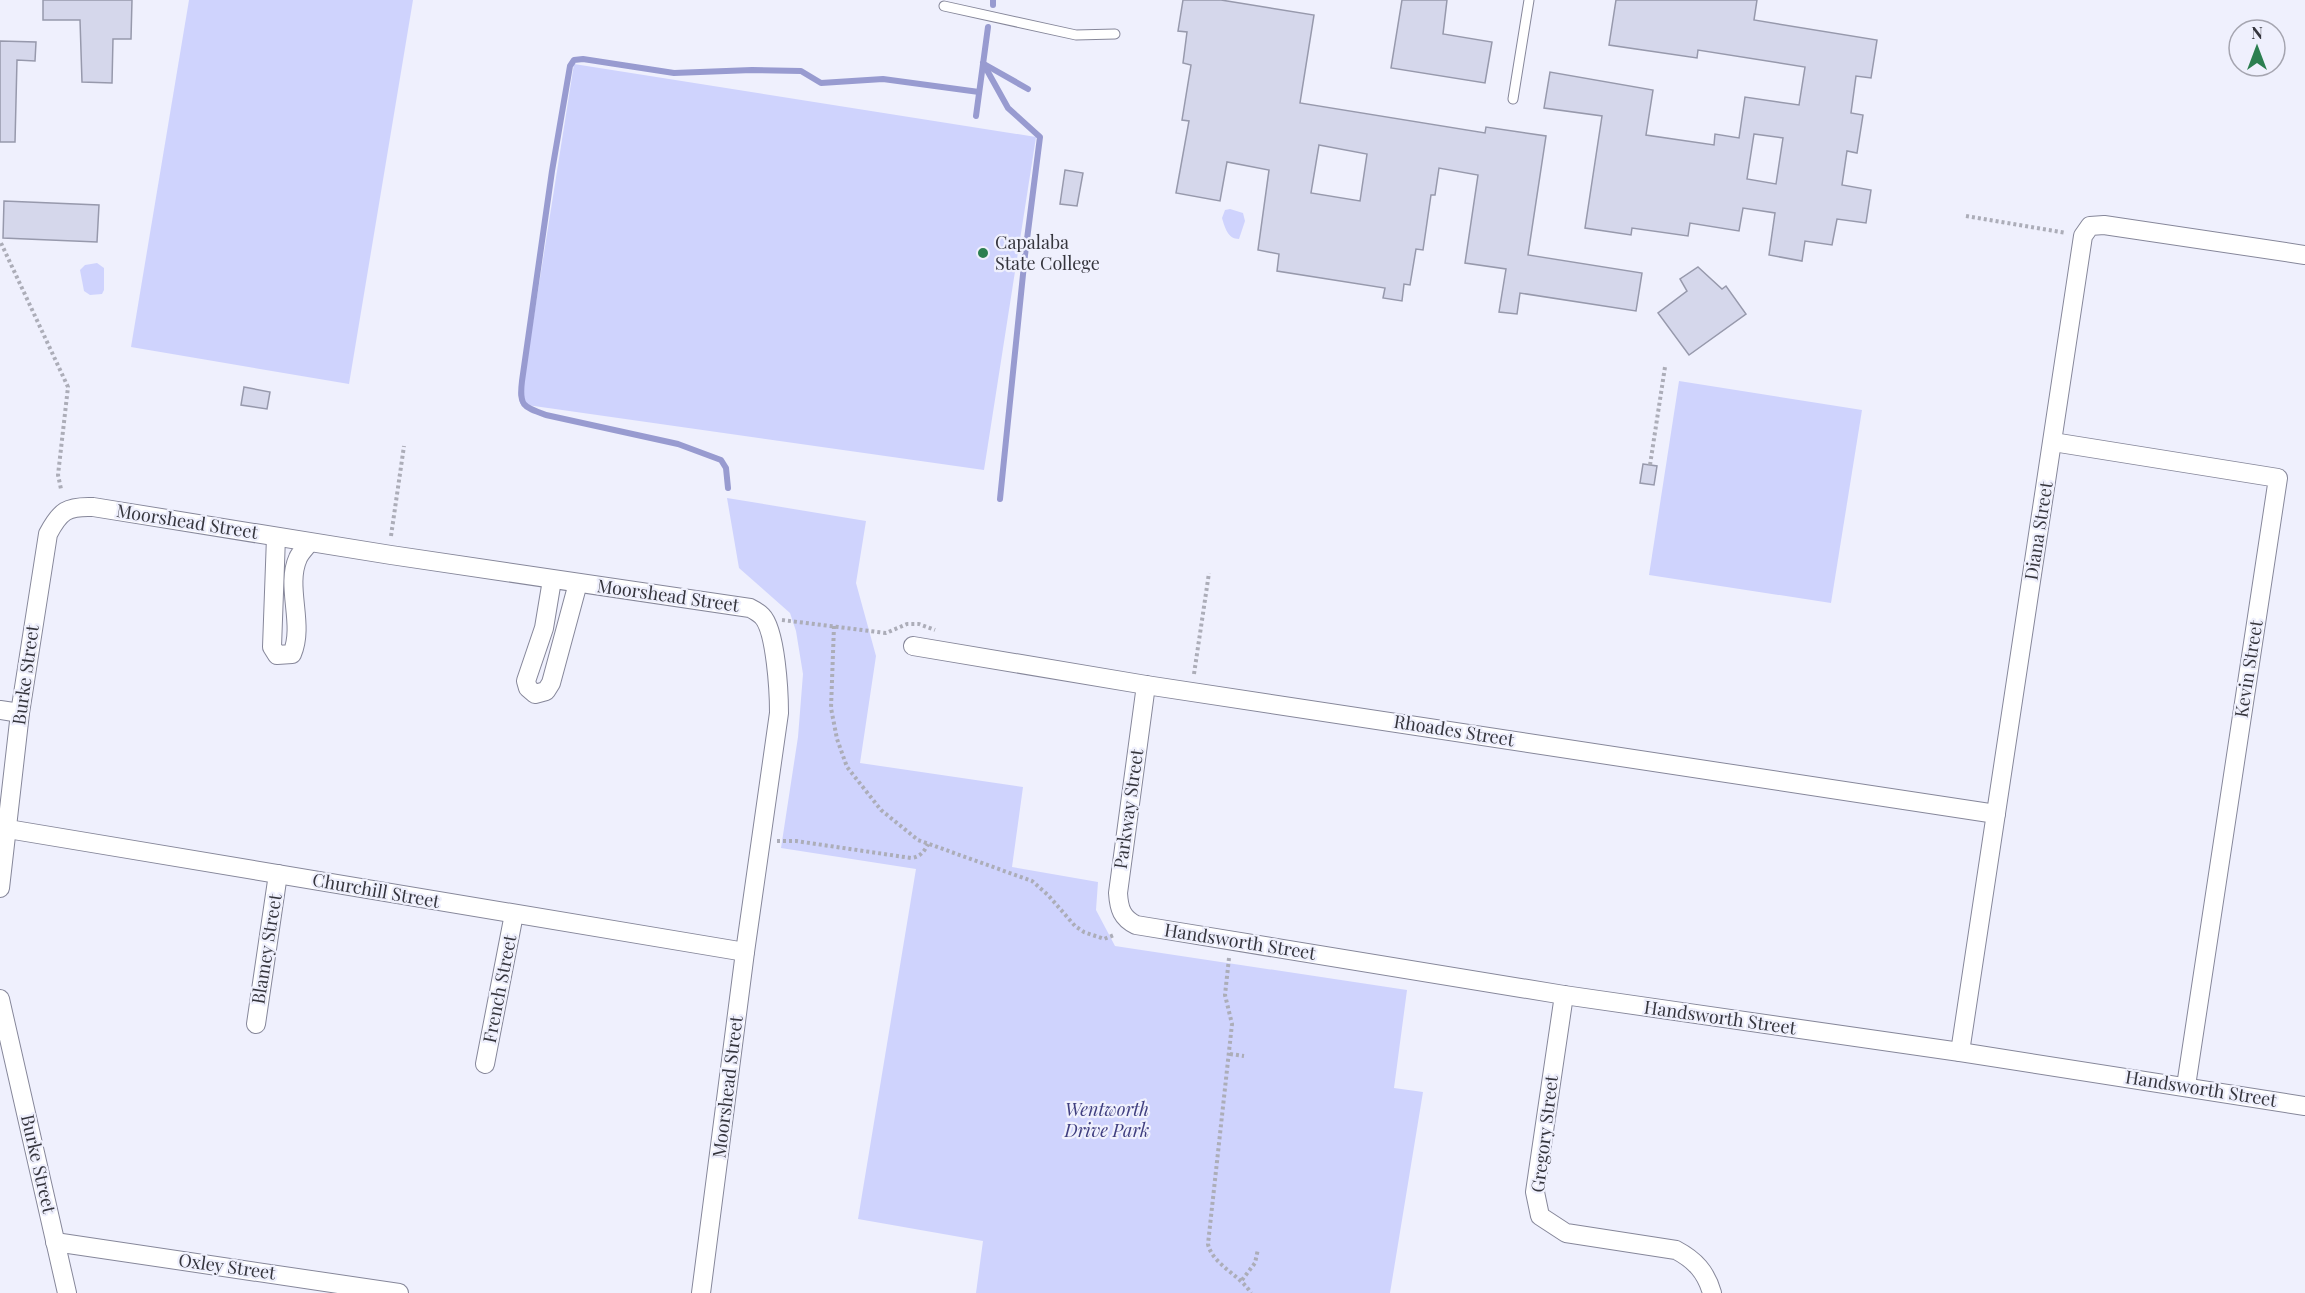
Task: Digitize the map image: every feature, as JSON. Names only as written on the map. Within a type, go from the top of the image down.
[{"type":"street","points":[[2083,236],[2090,226],[2104,225],[2305,255]]},
{"type":"street","name":"Diana Street","points":[[1960,1052],[2083,236]]},
{"type":"street","name":"Kevin Street","points":[[2053,442],[2278,478],[2186,1086]]},
{"type":"street","name":"Moorshead Street","points":[[48,534],[55,521],[65,510],[79,507],[552,580],[736,604],[750,608],[762,616],[771,635],[779,689],[779,713],[745,952],[701,1293]]},
{"type":"street","name":"Burke Street","points":[[0,888],[20,712],[48,534]]},
{"type":"street","points":[[276,537],[272,647],[277,655],[292,654],[296,645],[297,616],[294,577],[298,558],[309,543]]},
{"type":"street","points":[[552,580],[544,628],[526,681],[528,688],[535,694],[546,691],[551,683],[578,583]]},
{"type":"street","name":"Rhoades Street","points":[[913,646],[1146,685],[1996,814]]},
{"type":"street","name":"Parkway Street","points":[[1136,925],[1127,921],[1122,914],[1118,893],[1146,685]]},
{"type":"street","points":[[0,710],[20,712]]},
{"type":"street","name":"Churchill Street","points":[[8,829],[745,952]]},
{"type":"street","name":"Blamey Street","points":[[256,1024],[278,874]]},
{"type":"street","name":"French Street","points":[[485,1064],[514,914]]},
{"type":"street","name":"Handsworth Street","points":[[1136,925],[1564,995],[1960,1052],[2305,1106]]},
{"type":"street","name":"Gregory Street","points":[[1564,995],[1535,1192],[1540,1216],[1566,1233],[1677,1250],[1692,1258],[1701,1268],[1712,1293]]},
{"type":"street","name":"Burke Street","points":[[0,999],[67,1293]]},
{"type":"street","name":"Oxley Street","points":[[55,1242],[399,1293]]},
{"type":"lane","points":[[1513,99],[1529,0]]},
{"type":"lane","points":[[944,6],[1076,34],[1115,34]]},
{"type":"path","points":[[1966,216],[2083,236]]},
{"type":"path","points":[[1,243],[68,387],[58,475],[61,489]]},
{"type":"path","points":[[1650,465],[1665,368]]},
{"type":"path","points":[[391,536],[404,446]]},
{"type":"path","points":[[1194,674],[1209,573]]},
{"type":"path","points":[[834,626],[831,708],[837,739],[847,767],[881,810],[918,840],[1032,881],[1048,895],[1075,926],[1097,937],[1109,938],[1114,935]]},
{"type":"path","points":[[761,840],[796,841],[911,858],[917,857],[928,844]]},
{"type":"path","points":[[1229,958],[1225,995],[1232,1024],[1230,1054],[1208,1244],[1209,1250],[1218,1262],[1242,1280],[1251,1293]]},
{"type":"path","points":[[1230,1054],[1244,1056]]},
{"type":"path","points":[[1242,1280],[1256,1263],[1258,1250]]},
{"type":"green space","points":[[189,0],[413,0],[349,384],[131,347]]},
{"type":"green space","points":[[574,64],[1036,137],[984,470],[520,404]]},
{"type":"green space","points":[[1230,209],[1243,213],[1245,221],[1239,239],[1230,235],[1222,218],[1225,210]]},
{"type":"green space","points":[[97,263],[104,268],[104,290],[102,294],[90,295],[84,291],[80,270],[85,265]]},
{"type":"green space","points":[[1679,381],[1862,410],[1831,603],[1649,575]]},
{"type":"green space","name":"Wentworth Drive Park","points":[[727,498],[866,521],[856,583],[876,656],[860,763],[1023,787],[1012,867],[1098,882],[1096,910],[1115,946],[1407,990],[1394,1088],[1423,1092],[1390,1293],[976,1293],[983,1241],[858,1219],[916,869],[781,848],[798,737],[803,674],[796,631],[790,613],[739,568]]},
{"type":"building","points":[[43,0],[132,0],[131,39],[113,39],[112,83],[82,82],[80,20],[43,20]]},
{"type":"building","points":[[1183,0],[1221,0],[1314,15],[1300,103],[1485,133],[1486,127],[1546,136],[1528,255],[1642,273],[1636,311],[1520,293],[1517,314],[1499,312],[1506,269],[1465,263],[1478,175],[1439,168],[1435,195],[1431,195],[1423,250],[1416,249],[1410,285],[1404,284],[1402,301],[1383,298],[1385,288],[1277,271],[1279,254],[1258,250],[1269,170],[1227,162],[1220,201],[1176,193],[1189,121],[1182,120],[1191,65],[1183,63],[1187,32],[1178,31]],"holes":[[[1319,145],[1367,154],[1360,201],[1311,193]]]},
{"type":"building","points":[[1402,0],[1447,0],[1443,34],[1492,42],[1485,83],[1391,68]]},
{"type":"building","points":[[1616,0],[1757,0],[1754,20],[1877,40],[1871,78],[1856,76],[1851,113],[1863,115],[1857,153],[1847,151],[1842,185],[1871,190],[1866,223],[1837,219],[1832,245],[1805,241],[1802,261],[1769,255],[1775,213],[1743,208],[1739,231],[1690,223],[1688,236],[1632,228],[1631,235],[1585,228],[1602,116],[1544,108],[1550,72],[1653,90],[1646,135],[1714,145],[1715,134],[1739,138],[1745,97],[1799,105],[1805,67],[1698,50],[1697,58],[1609,45]],"holes":[[[1754,134],[1783,138],[1776,184],[1747,179]]]},
{"type":"building","points":[[0,41],[36,42],[35,61],[17,60],[15,142],[0,142]]},
{"type":"building","points":[[1065,170],[1083,173],[1077,206],[1060,204]]},
{"type":"building","points":[[4,201],[99,205],[97,242],[3,238]]},
{"type":"building","points":[[1698,267],[1722,289],[1726,286],[1746,314],[1689,355],[1658,313],[1687,291],[1680,279]]},
{"type":"building","points":[[244,387],[270,392],[267,409],[241,405]]},
{"type":"building","points":[[1643,464],[1657,466],[1654,485],[1640,483]]},
{"type":"waterway","points":[[993,0],[993,5]]},
{"type":"waterway","points":[[976,116],[988,27]]},
{"type":"waterway","points":[[728,488],[726,468],[721,460],[678,444],[546,415],[532,410],[522,401],[522,381],[552,171],[570,66],[574,60],[583,59],[674,73],[801,71],[821,83],[883,79],[979,92]]},
{"type":"waterway","points":[[983,63],[1008,108],[1040,137],[1025,255],[1000,499]]},
{"type":"waterway","points":[[984,64],[1028,89]]},
{"type":"place","name":"Capalaba State College","points":[[983,253]]}]
